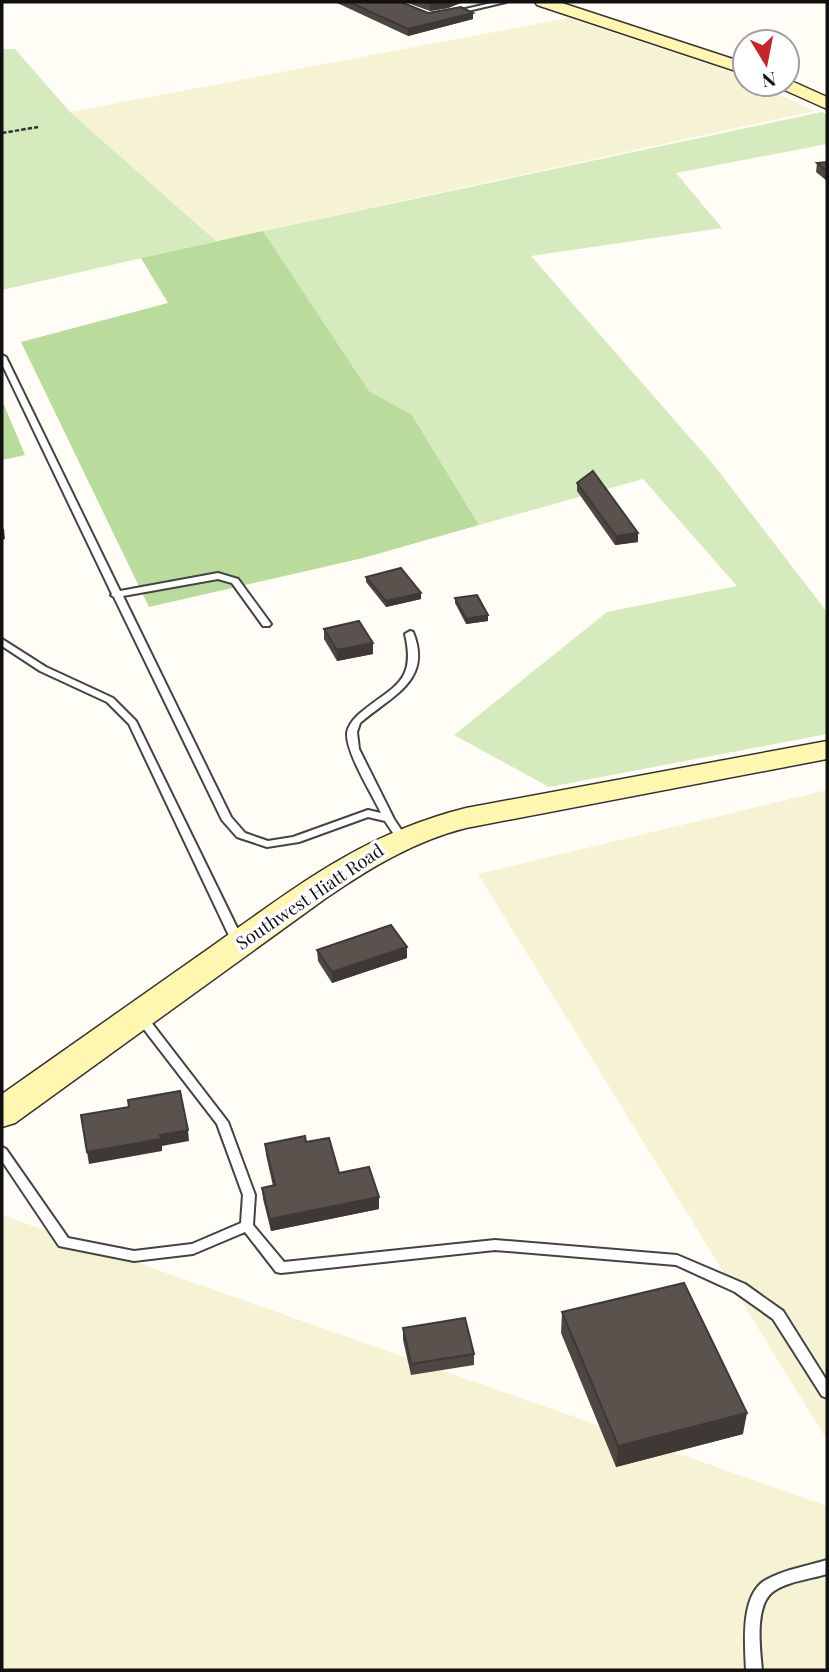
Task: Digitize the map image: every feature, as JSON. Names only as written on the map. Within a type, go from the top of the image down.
[{"type":"street","points":[[553,3],[731,64]]},
{"type":"street","points":[[801,91],[827,104]]},
{"type":"street","name":"Southwest Hiatt Road","points":[[2,1113],[354,864],[395,828],[430,826],[827,750]]},
{"type":"lane","points":[[448,13],[503,2]]},
{"type":"lane","points":[[2,357],[226,818],[241,835],[267,844],[295,840],[368,813],[395,828]]},
{"type":"lane","points":[[116,595],[218,576],[235,581],[266,624]]},
{"type":"lane","points":[[395,828],[354,749],[352,732],[363,716],[406,681],[415,669],[416,652],[410,634]]},
{"type":"lane","points":[[2,642],[43,669],[110,700],[133,723],[239,944]]},
{"type":"lane","points":[[140,1016],[222,1122],[248,1195],[247,1226],[281,1268],[495,1245],[677,1260],[740,1288],[778,1315],[827,1392]]},
{"type":"lane","points":[[2,1152],[64,1242],[134,1256],[193,1249],[247,1226]]},
{"type":"lane","points":[[754,1670],[753,1631],[757,1601],[767,1587],[827,1567]]},
{"type":"path","points":[[2,133],[38,127]]},
{"type":"shaded area","points":[[568,18],[731,72],[731,98],[787,98],[815,111],[216,241],[70,112]]},
{"type":"shaded area","points":[[827,790],[827,1440],[478,874]]},
{"type":"shaded area","points":[[2,1215],[827,1506],[827,1670],[2,1670]]},
{"type":"green space","points":[[2,49],[15,49],[70,112],[216,241],[2,290]]},
{"type":"green space","points":[[822,112],[827,115],[827,144],[676,173],[722,228],[531,256],[713,464],[827,612],[827,734],[549,787],[454,735],[607,612],[737,586],[643,479],[479,525],[412,415],[369,391],[263,231]]},
{"type":"green space","points":[[263,231],[369,391],[412,415],[479,525],[363,558],[149,607],[21,342],[168,303],[141,258]]},
{"type":"green space","points":[[2,400],[25,455],[2,460]]},
{"type":"building","points":[[349,2],[401,2],[428,13],[461,7],[473,13],[408,29]]},
{"type":"building","points":[[827,162],[827,171],[817,163]]},
{"type":"building","points":[[593,471],[638,533],[616,536],[577,483]]},
{"type":"building","points":[[401,568],[421,593],[386,601],[366,577]]},
{"type":"building","points":[[477,595],[488,615],[466,619],[455,598]]},
{"type":"building","points":[[359,621],[373,643],[337,650],[324,629]]},
{"type":"building","points":[[391,925],[407,947],[332,972],[317,950]]},
{"type":"building","points":[[180,1091],[188,1130],[160,1135],[161,1139],[87,1152],[81,1115],[129,1107],[128,1100]]},
{"type":"building","points":[[305,1136],[306,1142],[329,1138],[339,1173],[369,1167],[379,1197],[270,1219],[262,1188],[275,1185],[265,1144]]},
{"type":"building","points":[[684,1283],[747,1413],[618,1446],[562,1312]]},
{"type":"building","points":[[465,1318],[474,1354],[411,1364],[403,1328]]}]
